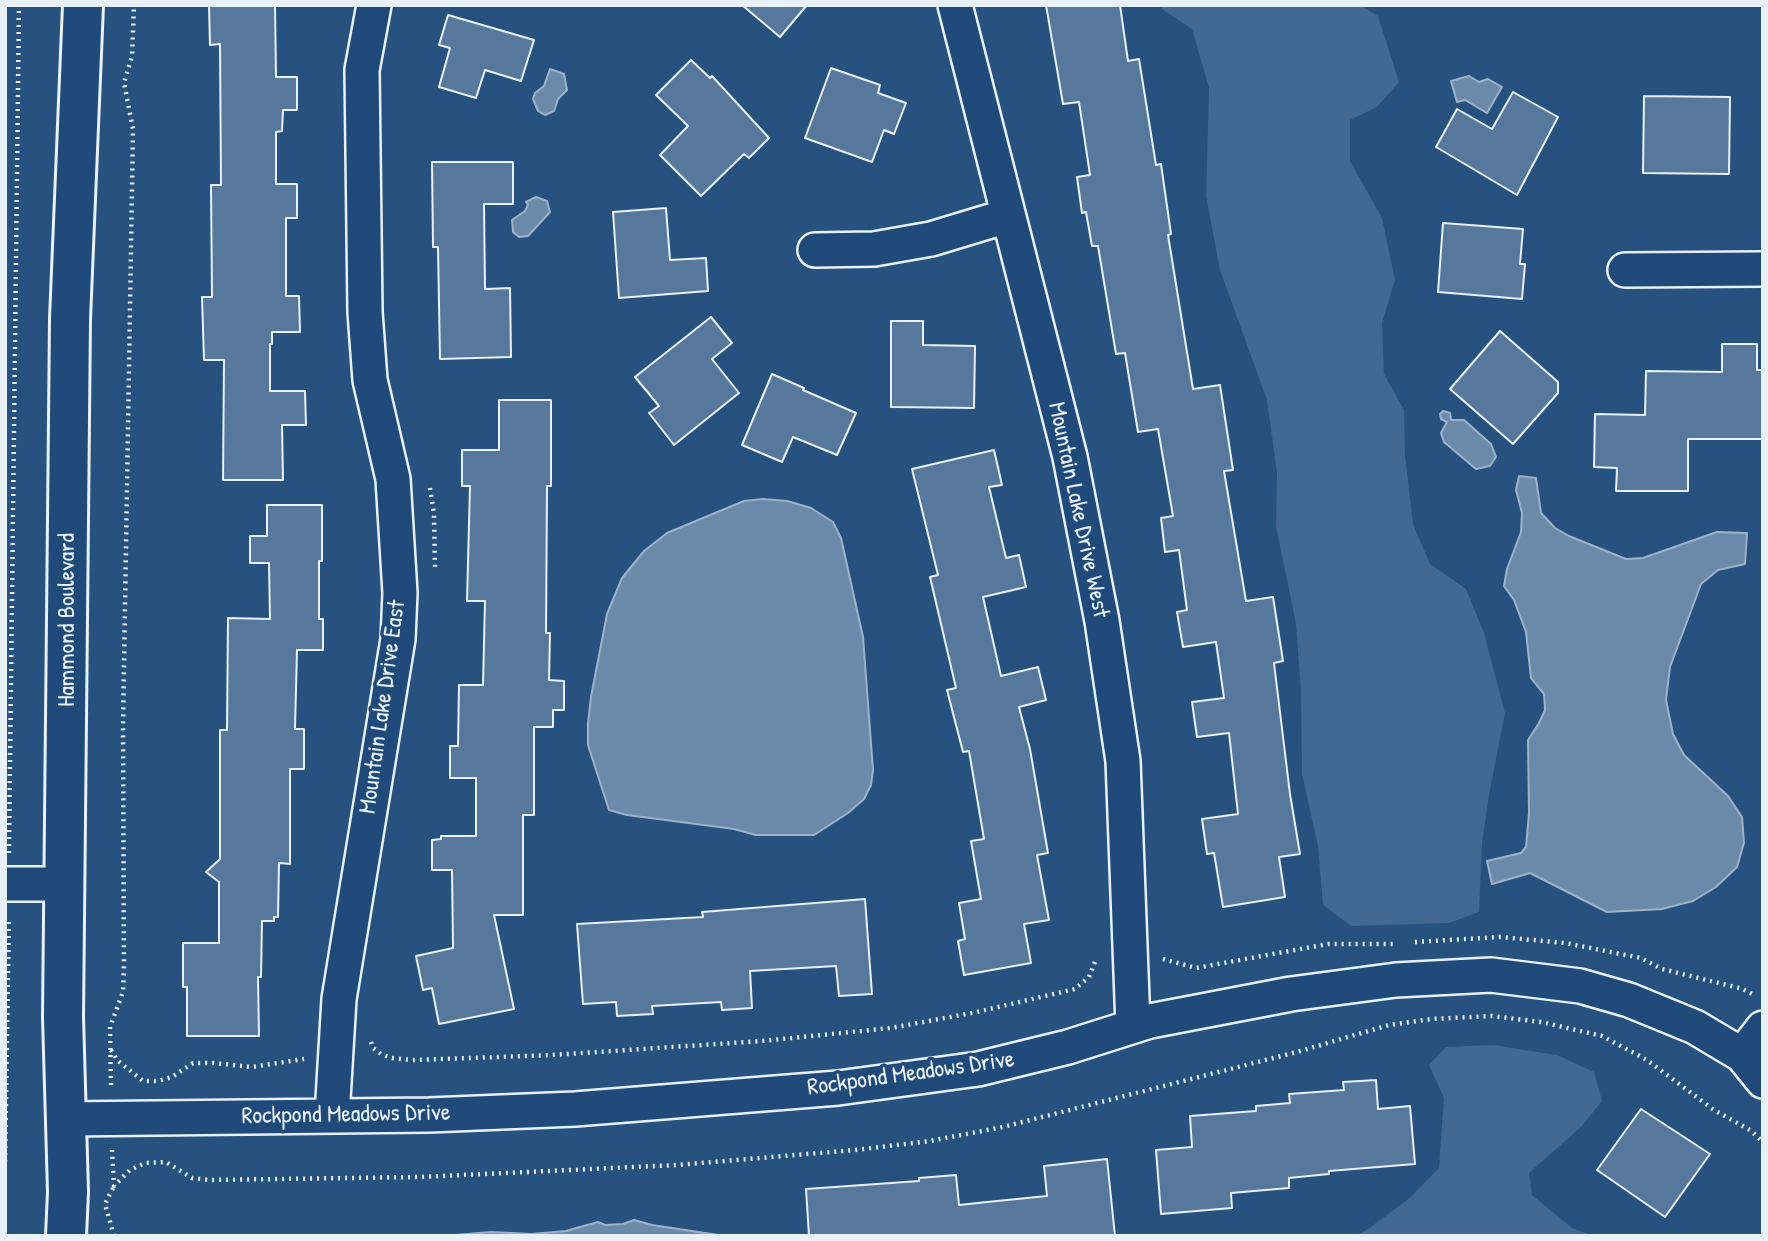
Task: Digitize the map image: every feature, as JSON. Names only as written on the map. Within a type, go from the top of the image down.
[{"type":"street","name":"Hammond Boulevard","points":[[66,1236],[68,1192],[63,1017],[70,319],[83,5]]},
{"type":"street","name":"Mountain Lake Drive East","points":[[332,1116],[339,999],[398,639],[400,593],[393,479],[370,380],[365,312],[362,70],[374,5]]},
{"type":"street","name":"Mountain Lake Drive West","points":[[955,5],[1070,457],[1102,621],[1123,761],[1133,1026]]},
{"type":"street","points":[[816,250],[874,249],[931,239],[1007,216]]},
{"type":"street","points":[[1625,270],[1763,269]]},
{"type":"street","points":[[7,884],[66,884]]},
{"type":"street","name":"Rockpond Meadows Drive","points":[[65,1119],[429,1115],[575,1109],[838,1088],[978,1069],[1068,1047],[1133,1026],[1291,993],[1396,980],[1491,975],[1580,986],[1629,1000],[1695,1027],[1742,1055],[1763,1081]]},
{"type":"street","points":[[1742,1055],[1763,1027]]},
{"type":"path","points":[[5,1162],[19,5]]},
{"type":"path","points":[[114,1186],[110,1027],[123,992],[124,966],[123,726],[133,129],[124,83],[132,55],[134,5]]},
{"type":"path","points":[[110,1049],[118,1061],[144,1081],[158,1081],[172,1077],[193,1063],[252,1067],[296,1059],[336,1056],[373,1048],[392,1058],[412,1060],[552,1055],[762,1041],[891,1028],[988,1010],[1075,989],[1089,976],[1096,959],[1096,948]]},
{"type":"path","points":[[114,1236],[105,1203],[114,1186],[130,1170],[145,1163],[166,1162],[192,1178],[209,1180],[420,1177],[677,1165],[892,1145],[1003,1127],[1389,1026],[1492,1016],[1541,1022],[1602,1037],[1647,1060],[1714,1110],[1749,1130],[1763,1142]]},
{"type":"shaded area","points":[[1161,5],[1360,5],[1378,16],[1399,82],[1377,107],[1350,120],[1350,161],[1382,218],[1395,280],[1382,323],[1384,374],[1404,410],[1405,455],[1413,524],[1430,564],[1466,589],[1484,633],[1505,713],[1482,843],[1479,912],[1449,923],[1351,926],[1323,905],[1318,846],[1302,774],[1301,692],[1296,624],[1276,526],[1277,473],[1267,400],[1220,270],[1206,196],[1209,88],[1192,29],[1162,9]]},
{"type":"shaded area","points":[[550,69],[564,74],[567,90],[558,99],[554,111],[545,115],[538,111],[533,99],[535,93],[544,86]]},
{"type":"shaded area","points":[[1469,76],[1479,82],[1488,79],[1502,87],[1487,113],[1465,100],[1457,102],[1451,81]]},
{"type":"shaded area","points":[[536,197],[547,201],[550,212],[528,236],[519,237],[513,232],[512,220],[525,211],[528,205],[526,202]]},
{"type":"shaded area","points":[[1443,411],[1450,413],[1451,420],[1464,420],[1491,444],[1496,457],[1490,466],[1476,469],[1444,442],[1441,433],[1447,422],[1441,419],[1440,414]]},
{"type":"shaded area","points":[[1519,476],[1536,478],[1541,513],[1555,528],[1626,559],[1643,558],[1717,532],[1747,533],[1745,564],[1718,570],[1701,584],[1670,667],[1666,700],[1673,734],[1684,755],[1728,796],[1742,817],[1744,843],[1737,867],[1716,887],[1693,901],[1662,909],[1607,912],[1530,873],[1492,884],[1487,861],[1521,853],[1526,847],[1529,813],[1528,740],[1545,710],[1544,694],[1531,678],[1526,632],[1514,600],[1504,586],[1507,569],[1521,532],[1522,513],[1516,490]]},
{"type":"shaded area","points":[[744,501],[787,501],[811,508],[833,522],[841,538],[863,637],[873,770],[871,785],[864,799],[814,835],[756,835],[734,829],[627,815],[609,810],[588,745],[588,723],[607,614],[622,578],[644,551],[667,533]]},
{"type":"shaded area","points":[[1493,1045],[1557,1055],[1594,1072],[1602,1101],[1581,1127],[1529,1173],[1532,1195],[1572,1228],[1593,1236],[1355,1236],[1411,1197],[1439,1168],[1444,1098],[1429,1065],[1446,1047]]},
{"type":"shaded area","points":[[634,1220],[725,1236],[444,1236],[491,1232],[532,1234],[566,1231],[598,1222],[605,1225],[623,1224]]},
{"type":"building","points":[[209,5],[275,5],[276,77],[297,77],[297,110],[283,110],[282,131],[276,132],[276,184],[297,184],[297,218],[286,218],[286,296],[299,296],[300,332],[272,332],[270,391],[305,391],[306,425],[282,425],[283,480],[223,480],[224,360],[204,360],[202,297],[212,297],[211,185],[221,185],[220,44],[210,45]]},
{"type":"building","points":[[742,5],[807,5],[780,37]]},
{"type":"building","points":[[1046,5],[1120,5],[1128,61],[1139,59],[1156,165],[1161,164],[1171,234],[1168,235],[1193,389],[1220,385],[1233,470],[1224,471],[1246,601],[1273,597],[1283,661],[1274,663],[1300,854],[1279,857],[1285,897],[1223,907],[1214,853],[1207,854],[1202,819],[1238,814],[1229,733],[1197,737],[1192,702],[1224,698],[1216,642],[1183,647],[1177,612],[1187,610],[1179,550],[1165,552],[1161,518],[1173,516],[1158,429],[1138,432],[1125,353],[1116,354],[1098,246],[1092,246],[1086,212],[1082,213],[1077,177],[1090,175],[1079,102],[1063,104]]},
{"type":"building","points":[[448,15],[534,40],[521,81],[485,70],[476,98],[439,87],[450,48],[439,45]]},
{"type":"building","points":[[691,60],[710,78],[712,76],[769,138],[749,158],[744,154],[701,196],[660,155],[688,126],[656,95]]},
{"type":"building","points":[[831,68],[880,85],[878,93],[906,103],[894,134],[884,130],[872,162],[805,138]]},
{"type":"building","points":[[1513,92],[1558,117],[1517,195],[1436,147],[1457,109],[1492,129]]},
{"type":"building","points":[[1644,96],[1730,97],[1729,174],[1643,173]]},
{"type":"building","points":[[432,162],[513,162],[513,204],[484,204],[485,289],[510,288],[511,357],[440,359],[438,247],[433,247]]},
{"type":"building","points":[[666,208],[670,260],[706,258],[708,291],[619,298],[613,212]]},
{"type":"building","points":[[1443,223],[1523,229],[1520,264],[1525,264],[1522,299],[1438,292]]},
{"type":"building","points":[[711,317],[732,343],[712,359],[739,393],[674,445],[649,413],[659,406],[635,377]]},
{"type":"building","points":[[891,321],[923,321],[923,345],[975,346],[974,408],[891,407]]},
{"type":"building","points":[[1500,331],[1558,382],[1558,393],[1513,444],[1450,389]]},
{"type":"building","points":[[1722,344],[1757,344],[1757,370],[1763,370],[1763,439],[1688,439],[1688,491],[1616,491],[1617,468],[1594,467],[1595,414],[1645,415],[1646,371],[1722,372]]},
{"type":"building","points":[[772,374],[856,413],[837,455],[793,437],[782,462],[742,445]]},
{"type":"building","points":[[499,400],[551,400],[551,486],[547,486],[546,633],[550,633],[549,680],[564,681],[564,710],[553,710],[553,727],[534,727],[534,815],[523,815],[523,915],[494,915],[514,1009],[439,1024],[432,988],[423,990],[416,956],[453,948],[452,870],[432,870],[432,840],[441,839],[441,836],[476,836],[476,778],[450,778],[450,746],[458,746],[459,685],[483,685],[485,601],[467,601],[470,486],[462,486],[462,450],[499,450]]},
{"type":"building","points":[[994,450],[1002,485],[989,487],[1006,558],[1019,555],[1026,587],[983,597],[1001,676],[1038,667],[1046,700],[1019,707],[1030,749],[1048,853],[1037,855],[1049,920],[1024,924],[1031,963],[964,975],[958,941],[965,939],[959,903],[981,899],[971,841],[984,839],[969,751],[963,752],[947,690],[956,688],[930,577],[938,575],[912,469]]},
{"type":"building","points":[[267,505],[322,505],[319,619],[323,619],[323,650],[297,650],[295,729],[304,729],[304,769],[290,769],[290,864],[279,863],[278,917],[274,917],[274,921],[262,921],[261,977],[258,977],[259,1036],[187,1036],[187,987],[183,987],[183,943],[219,943],[219,882],[206,872],[220,859],[220,730],[227,730],[228,618],[270,619],[269,563],[250,563],[250,536],[267,536]]},
{"type":"building","points":[[865,899],[872,994],[839,996],[836,966],[750,971],[752,1008],[722,1010],[721,1002],[652,1006],[653,1014],[617,1016],[616,1002],[583,1004],[577,924],[703,917],[702,912]]},
{"type":"building","points":[[1376,1080],[1378,1109],[1410,1106],[1415,1164],[1329,1171],[1329,1174],[1289,1178],[1289,1188],[1231,1193],[1232,1208],[1161,1214],[1156,1150],[1192,1147],[1190,1116],[1256,1111],[1256,1106],[1290,1103],[1289,1094],[1344,1090],[1343,1082]]},
{"type":"building","points":[[1641,1109],[1710,1154],[1665,1217],[1597,1170]]},
{"type":"building","points":[[1107,1159],[1115,1236],[809,1236],[806,1189],[919,1181],[919,1178],[956,1175],[959,1205],[1047,1196],[1044,1166]]}]
